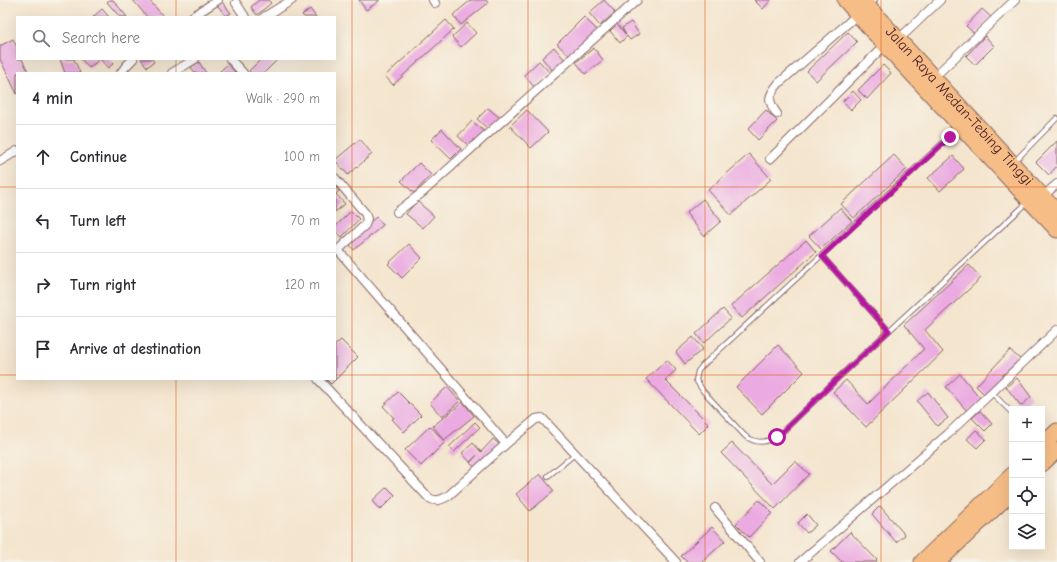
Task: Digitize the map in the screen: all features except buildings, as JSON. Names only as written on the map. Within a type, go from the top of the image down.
[{"type":"highway","name":"Jalan Raya Medan-Tebing Tinggi","points":[[845,0],[865,5],[892,42],[958,117],[1036,198],[1057,212]]},
{"type":"highway","name":"Jalan Raya Medan-Tebing Tinggi","points":[[892,42],[933,78],[958,117],[1013,164],[1057,230]]},
{"type":"highway","points":[[1045,443],[1057,431]]},
{"type":"highway","points":[[1045,461],[1057,450]]},
{"type":"highway","points":[[922,562],[1009,478]]},
{"type":"highway","points":[[938,562],[1009,495]]},
{"type":"street","points":[[194,16],[218,0]]},
{"type":"street","points":[[266,16],[292,0]]},
{"type":"street","points":[[397,212],[423,192],[637,0]]},
{"type":"street","points":[[770,159],[892,42],[940,0]]},
{"type":"street","points":[[933,78],[1015,0]]},
{"type":"street","points":[[236,1],[244,16]]},
{"type":"street","points":[[777,114],[770,105],[769,99],[779,83],[865,5]]},
{"type":"street","points":[[122,72],[132,60]]},
{"type":"street","points":[[174,72],[193,60]]},
{"type":"street","points":[[231,60],[242,72]]},
{"type":"street","points":[[0,161],[16,152]]},
{"type":"street","points":[[336,179],[365,213],[367,219],[365,225],[336,250],[506,444]]},
{"type":"street","points":[[1036,198],[1057,184]]},
{"type":"street","points":[[800,562],[948,434],[1057,330]]},
{"type":"street","points":[[319,380],[432,500],[440,500],[448,496],[536,419],[542,418],[676,562]]},
{"type":"street","points":[[715,508],[760,562]]},
{"type":"lane","points":[[958,117],[822,256],[698,371],[696,380],[703,391],[745,436],[758,442],[767,442],[777,437],[838,378],[1036,198]]},
{"type":"lane","points":[[1013,164],[1057,118]]},
{"type":"lane","points":[[822,256],[889,331]]},
{"type":"lane","points":[[992,393],[1009,410]]},
{"type":"lane","points":[[548,476],[575,454]]},
{"type":"route","points":[[777,437],[889,331],[822,256],[950,137]]}]
